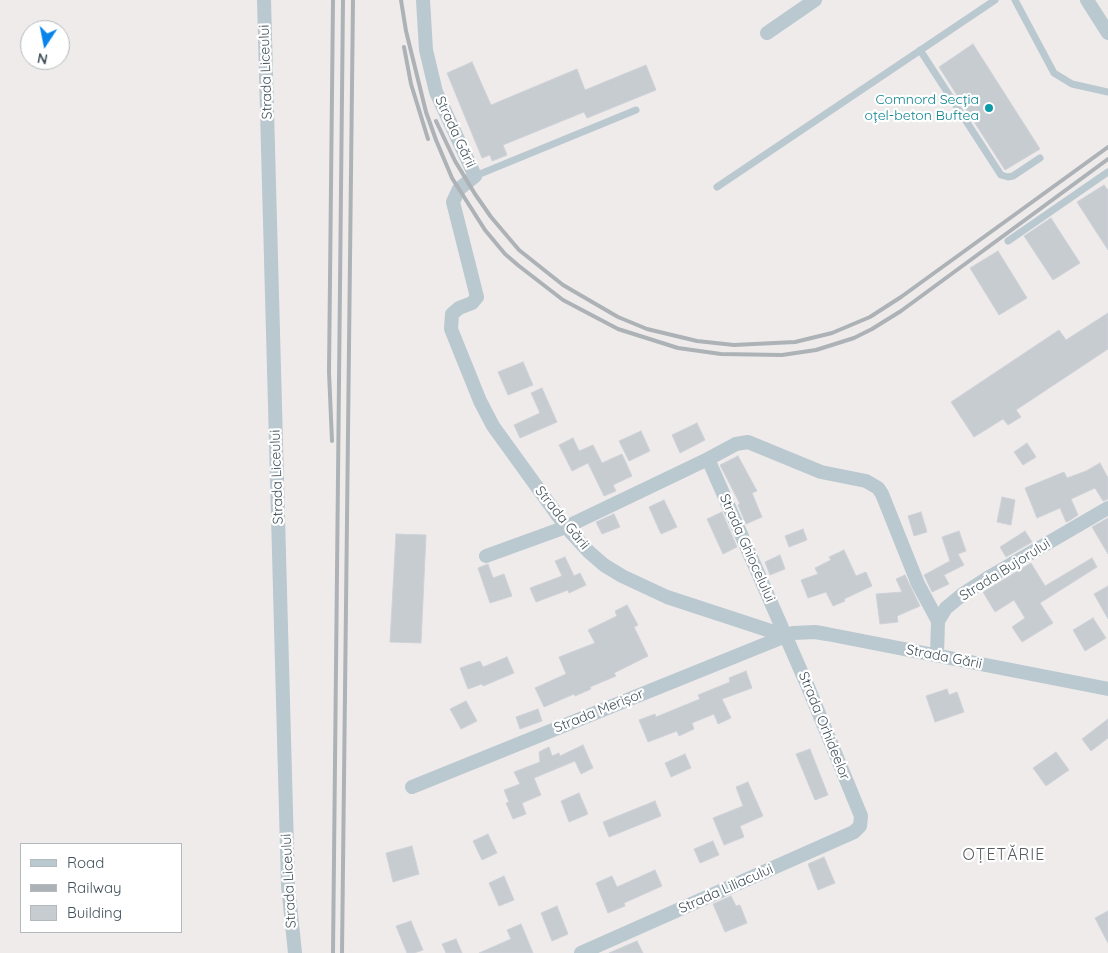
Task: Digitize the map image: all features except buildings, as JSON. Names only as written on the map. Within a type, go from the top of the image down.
[{"type":"street","name":"Strada Liceului","points":[[264,0],[288,885],[295,953]]},
{"type":"street","name":"Strada Gării","points":[[423,0],[426,50],[436,92],[476,176],[459,189],[453,202],[477,297],[472,303],[459,308],[452,314],[451,328],[480,401],[493,426],[566,527],[589,552],[604,565],[629,580],[667,597],[786,636],[804,632],[827,634],[1108,688]]},
{"type":"street","points":[[767,34],[815,0]]},
{"type":"street","points":[[1088,0],[1108,33]]},
{"type":"street","points":[[486,556],[566,527],[736,444],[748,442],[821,472],[873,484],[882,494],[918,584],[938,621],[937,655]]},
{"type":"street","name":"Strada Ghiocelului","points":[[708,459],[786,636]]},
{"type":"street","name":"Strada Bujorului","points":[[938,621],[946,608],[962,594],[1108,508]]},
{"type":"street","name":"Strada Merișor","points":[[412,787],[786,636]]},
{"type":"street","name":"Strada Orhideelor","points":[[786,636],[861,816]]},
{"type":"street","name":"Strada Liliacului","points":[[581,953],[854,832],[860,826],[861,816]]},
{"type":"lane","points":[[717,187],[995,0]]},
{"type":"lane","points":[[1015,0],[1054,73],[1072,84],[1108,92]]},
{"type":"lane","points":[[920,50],[1001,175],[1013,176],[1040,158]]},
{"type":"lane","points":[[476,176],[636,110]]},
{"type":"lane","points":[[1008,241],[1108,172]]},
{"type":"railway","points":[[332,441],[329,372],[333,0]]},
{"type":"railway","points":[[333,953],[343,0]]},
{"type":"railway","points":[[342,953],[353,0]]},
{"type":"railway","points":[[401,0],[406,31],[426,112],[436,140],[452,178],[485,230],[505,254],[563,300],[618,329],[678,348],[721,354],[782,355],[816,350],[854,338],[901,311],[1108,159]]},
{"type":"railway","points":[[404,47],[411,84],[428,139]]},
{"type":"railway","points":[[436,121],[455,161],[491,217],[519,250],[563,285],[618,317],[647,329],[697,341],[734,345],[795,342],[832,333],[870,317],[901,297],[1108,147]]},
{"type":"place","name":"Comnord Secția oțel-beton Buftea","points":[[989,108]]},
{"type":"district","name":"OȚETĂRIE","points":[[1004,855]]}]
